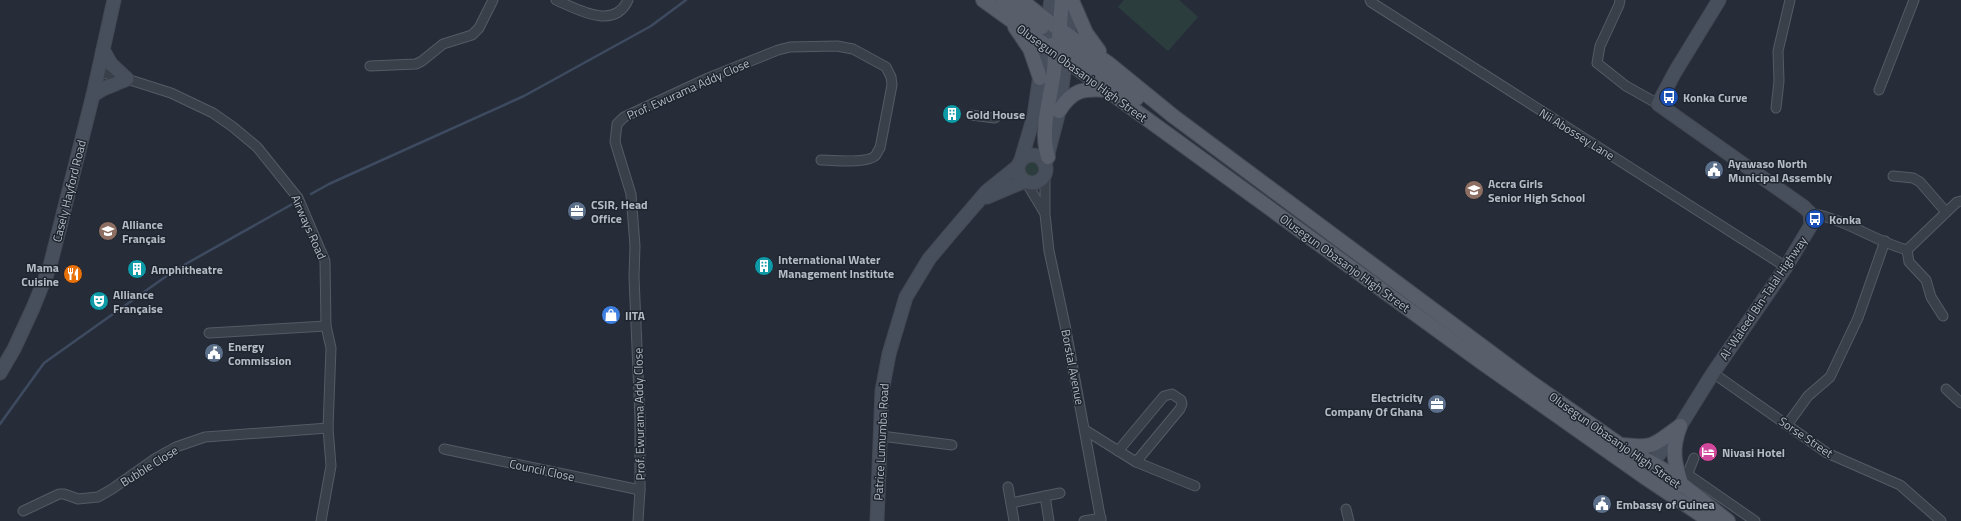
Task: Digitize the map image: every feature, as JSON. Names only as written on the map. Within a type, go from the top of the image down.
[{"type":"main road","name":"Olusegun Obasanjo High Street","points":[[983,0],[1012,22],[1108,63],[1173,116],[1523,376],[1619,444],[1664,470],[1682,486],[1728,521]]},
{"type":"main road","points":[[1003,0],[1147,105],[1173,116]]},
{"type":"main road","name":"Olusegun Obasanjo High Street","points":[[1021,0],[1057,40],[1107,90],[1484,364],[1643,476],[1710,521]]},
{"type":"main road","points":[[1046,165],[1045,130],[1057,40],[1069,1]]},
{"type":"main road","points":[[1069,1],[1086,33],[1108,63]]},
{"type":"main road","points":[[1012,22],[1030,49],[1040,78]]},
{"type":"main road","points":[[1059,111],[1071,95],[1081,91],[1107,90]]},
{"type":"main road","points":[[1619,444],[1647,447],[1653,445],[1680,426]]},
{"type":"main road","points":[[1680,426],[1674,441],[1674,458],[1682,486]]},
{"type":"street","name":"Casely Hayford Road","points":[[0,373],[28,320],[50,266],[93,95],[114,0]]},
{"type":"street","points":[[370,66],[416,64],[443,44],[472,35],[479,28],[494,0]]},
{"type":"street","points":[[556,0],[595,16],[606,16],[618,12],[628,0]]},
{"type":"street","points":[[1051,0],[1057,40],[1059,111],[1046,165],[1038,182],[1025,182],[1019,174],[1020,163],[1034,116],[1040,78],[1057,40]]},
{"type":"street","name":"Nii Abossey Lane","points":[[1370,0],[1522,100],[1786,267]]},
{"type":"street","points":[[1620,0],[1600,46],[1596,62],[1626,86],[1658,104],[1762,176],[1810,213],[1828,216],[1852,225],[1907,250]]},
{"type":"street","points":[[1658,104],[1675,72],[1719,0]]},
{"type":"street","points":[[1776,108],[1779,81],[1778,51],[1790,0]]},
{"type":"street","points":[[1879,90],[1914,0]]},
{"type":"street","name":"Prof. Ewurama Addy Close","points":[[638,521],[640,490],[639,374],[634,277],[635,246],[632,194],[615,142],[617,124],[624,117],[679,91],[778,50],[800,46],[847,47],[886,67],[891,77],[892,85],[880,148],[876,156],[870,159],[821,160]]},
{"type":"street","points":[[93,95],[127,78],[111,64],[103,50]]},
{"type":"street","name":"Airways Road","points":[[98,72],[127,78],[171,93],[212,113],[257,146],[298,198],[325,261],[326,326],[331,348],[328,428],[331,466],[321,521]]},
{"type":"street","points":[[970,115],[995,118]]},
{"type":"street","points":[[1020,163],[1028,156],[1035,156],[1041,159],[1046,165]]},
{"type":"street","name":"Patrice Lumumba Road","points":[[877,521],[882,391],[889,354],[906,297],[929,259],[980,200],[1001,178],[1020,163]]},
{"type":"street","name":"Borstal Avenue","points":[[1046,165],[1045,214],[1049,251],[1065,325],[1101,520]]},
{"type":"street","points":[[1893,176],[1913,178],[1920,182],[1946,212]]},
{"type":"street","name":"Borstal Avenue","points":[[1025,182],[1045,214]]},
{"type":"street","name":"Patrice Lumumba Road","points":[[980,200],[1025,182]]},
{"type":"street","points":[[1907,250],[1957,202],[1961,201]]},
{"type":"street","name":"Al-Waleed Bin-Talal Highway","points":[[1643,476],[1680,426],[1713,373],[1786,267],[1811,225],[1810,213]]},
{"type":"street","points":[[1787,425],[1808,396],[1830,377],[1858,318],[1885,241]]},
{"type":"street","points":[[1907,250],[1909,262],[1926,280],[1931,297],[1943,316]]},
{"type":"street","points":[[209,332],[326,326]]},
{"type":"street","name":"Sorse Street","points":[[1713,373],[1827,453],[1900,485],[1941,521]]},
{"type":"street","points":[[1946,389],[1961,403]]},
{"type":"street","points":[[1118,451],[1164,396],[1172,394],[1181,400],[1182,404],[1180,409],[1136,462]]},
{"type":"street","name":"Bubble Close","points":[[23,511],[59,494],[64,494],[78,499],[98,497],[163,454],[176,447],[205,437],[328,428]]},
{"type":"street","points":[[1085,430],[1136,462],[1195,486]]},
{"type":"street","points":[[881,436],[952,445]]},
{"type":"street","name":"Council Close","points":[[444,449],[640,490]]},
{"type":"street","points":[[1694,458],[1688,473],[1690,476],[1755,521]]},
{"type":"street","points":[[1008,486],[1014,521]]},
{"type":"street","points":[[1010,503],[1060,493]]},
{"type":"street","points":[[1045,496],[1049,521]]},
{"type":"street","points":[[1346,509],[1349,521]]},
{"type":"street","points":[[1084,521],[1101,520]]},
{"type":"shaded area","points":[[1124,0],[1179,0],[1198,17],[1168,51],[1118,7]]},
{"type":"shaded area","points":[[1028,159],[1036,159],[1042,165],[1042,173],[1036,179],[1028,179],[1022,173],[1022,165]]},
{"type":"waterway","points":[[311,194],[329,184],[524,96],[651,26],[686,0]]},
{"type":"waterway","points":[[0,424],[44,363],[175,270],[296,202]]},
{"type":"place","name":"Konka Curve","points":[[1669,97]]},
{"type":"place","name":"Gold House","points":[[952,114]]},
{"type":"place","name":"Ayawaso North Municipal Assembly","points":[[1714,170]]},
{"type":"place","name":"Accra Girls Senior High School","points":[[1474,190]]},
{"type":"place","name":"CSIR, Head Office","points":[[577,211]]},
{"type":"place","name":"Konka","points":[[1815,219]]},
{"type":"place","name":"Alliance Français","points":[[108,231]]},
{"type":"place","name":"International Water Management Institute","points":[[764,266]]},
{"type":"place","name":"Amphitheatre","points":[[137,269]]},
{"type":"place","name":"Mama Cuisine","points":[[73,274]]},
{"type":"place","name":"Alliance Française","points":[[99,301]]},
{"type":"place","name":"IITA","points":[[611,315]]},
{"type":"place","name":"Energy Commission","points":[[214,353]]},
{"type":"place","name":"Electricity Company Of Ghana","points":[[1437,404]]},
{"type":"place","name":"Nivasi Hotel","points":[[1708,452]]},
{"type":"place","name":"Embassy of Guinea","points":[[1602,504]]}]
